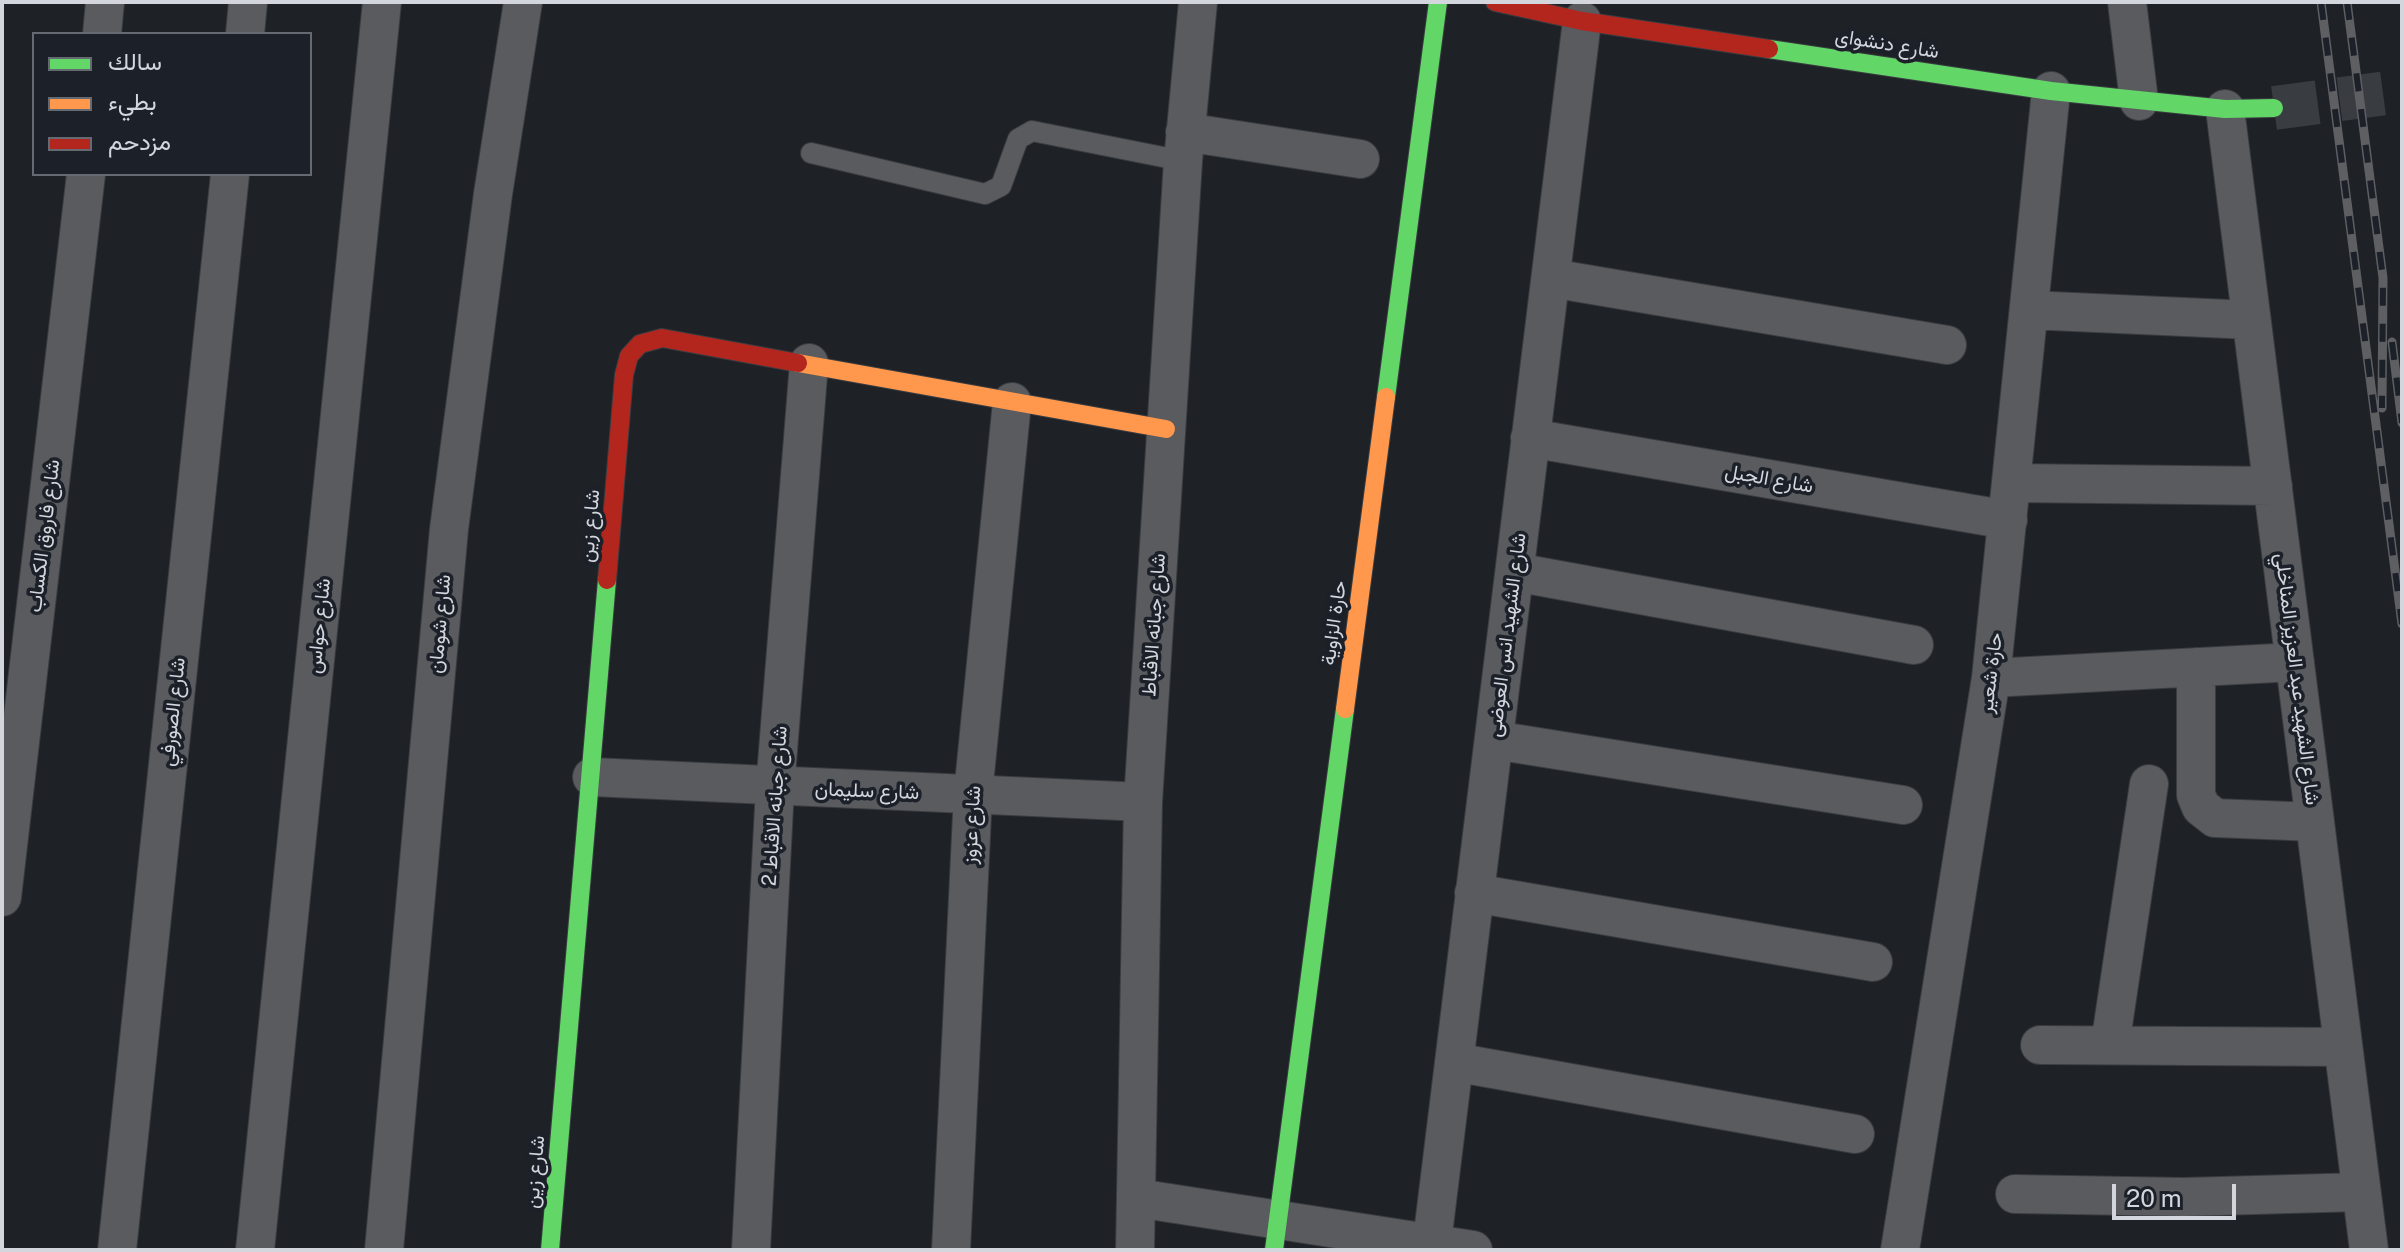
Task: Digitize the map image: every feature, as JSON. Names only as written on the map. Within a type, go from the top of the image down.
[{"type":"street","points":[[102,32],[105,2]]},
{"type":"street","points":[[245,32],[248,2]]},
{"type":"street","name":"شارع حواس","points":[[255,1250],[382,2]]},
{"type":"street","name":"شارع شومان","points":[[384,1250],[449,529],[493,194],[523,2]]},
{"type":"street","name":"شارع جبانه الاقباط","points":[[1135,1250],[1143,802],[1184,147],[1198,2]]},
{"type":"street","name":"حارة الزاوية","points":[[1275,1235],[1438,2]]},
{"type":"street","name":"شارع دنشواى","points":[[1495,2],[1538,7],[1582,21],[2051,91],[2225,109],[2274,108]]},
{"type":"street","points":[[2127,2],[2139,101]]},
{"type":"street","name":"شارع الشهيد انس العوضى","points":[[1431,1247],[1582,21]]},
{"type":"street","name":"حارة شعير","points":[[1900,1250],[1991,678],[2051,91]]},
{"type":"street","name":"شارع الشهيد عبد العزيز المناخلي","points":[[2225,109],[2369,1250]]},
{"type":"street","points":[[1184,147],[1360,159]]},
{"type":"street","name":"شارع فاروق الكساب","points":[[2,897],[86,176]]},
{"type":"street","name":"شارع الصورفي","points":[[117,1250],[230,176]]},
{"type":"street","points":[[1551,278],[1947,345]]},
{"type":"street","points":[[2029,310],[2251,320]]},
{"type":"street","name":"شارع زين","points":[[550,1250],[623,390],[629,356],[640,344],[662,338],[1166,429]]},
{"type":"street","name":"شارع جبانه الاقباط 2","points":[[751,1250],[775,788],[809,363]]},
{"type":"street","name":"شارع عزوز","points":[[951,1250],[973,794],[1012,402]]},
{"type":"street","name":"شارع الجبل","points":[[1530,438],[2010,501],[2273,486]]},
{"type":"street","points":[[1515,572],[1914,645]]},
{"type":"street","points":[[1991,678],[2295,662]]},
{"type":"street","points":[[2196,667],[2196,795],[2201,807],[2215,818],[2315,822]]},
{"type":"street","points":[[1494,740],[1903,805]]},
{"type":"street","name":"شارع سليمان","points":[[592,777],[775,788],[1143,802]]},
{"type":"street","points":[[2110,1045],[2149,784]]},
{"type":"street","points":[[1474,893],[1873,962]]},
{"type":"street","points":[[2040,1045],[2343,1047]]},
{"type":"street","points":[[1454,1062],[1855,1134]]},
{"type":"street","points":[[2015,1194],[2184,1197],[2361,1192]]},
{"type":"street","points":[[1137,1198],[1275,1235],[1473,1250]]},
{"type":"lane","points":[[811,153],[985,194],[1001,186],[1018,139],[1032,131],[1184,147]]},
{"type":"tunnel","points":[[2274,108],[2402,91]]},
{"type":"railway","points":[[2321,2],[2402,624]]},
{"type":"railway","points":[[2347,2],[2383,278],[2382,408]]},
{"type":"railway","points":[[2392,342],[2402,423]]},
{"type":"traffic: fast","points":[[1386,397],[1438,2]]},
{"type":"traffic: fast","points":[[1769,49],[2051,91],[2225,109],[2274,108]]},
{"type":"traffic: fast","points":[[550,1250],[607,580]]},
{"type":"traffic: fast","points":[[1274,1250],[1345,709]]},
{"type":"traffic: slow","points":[[798,363],[1166,429]]},
{"type":"traffic: slow","points":[[1345,709],[1386,397]]},
{"type":"traffic: jam","points":[[1495,2],[1582,21],[1769,49]]},
{"type":"traffic: jam","points":[[607,580],[624,375],[629,356],[640,344],[662,338],[798,363]]}]
